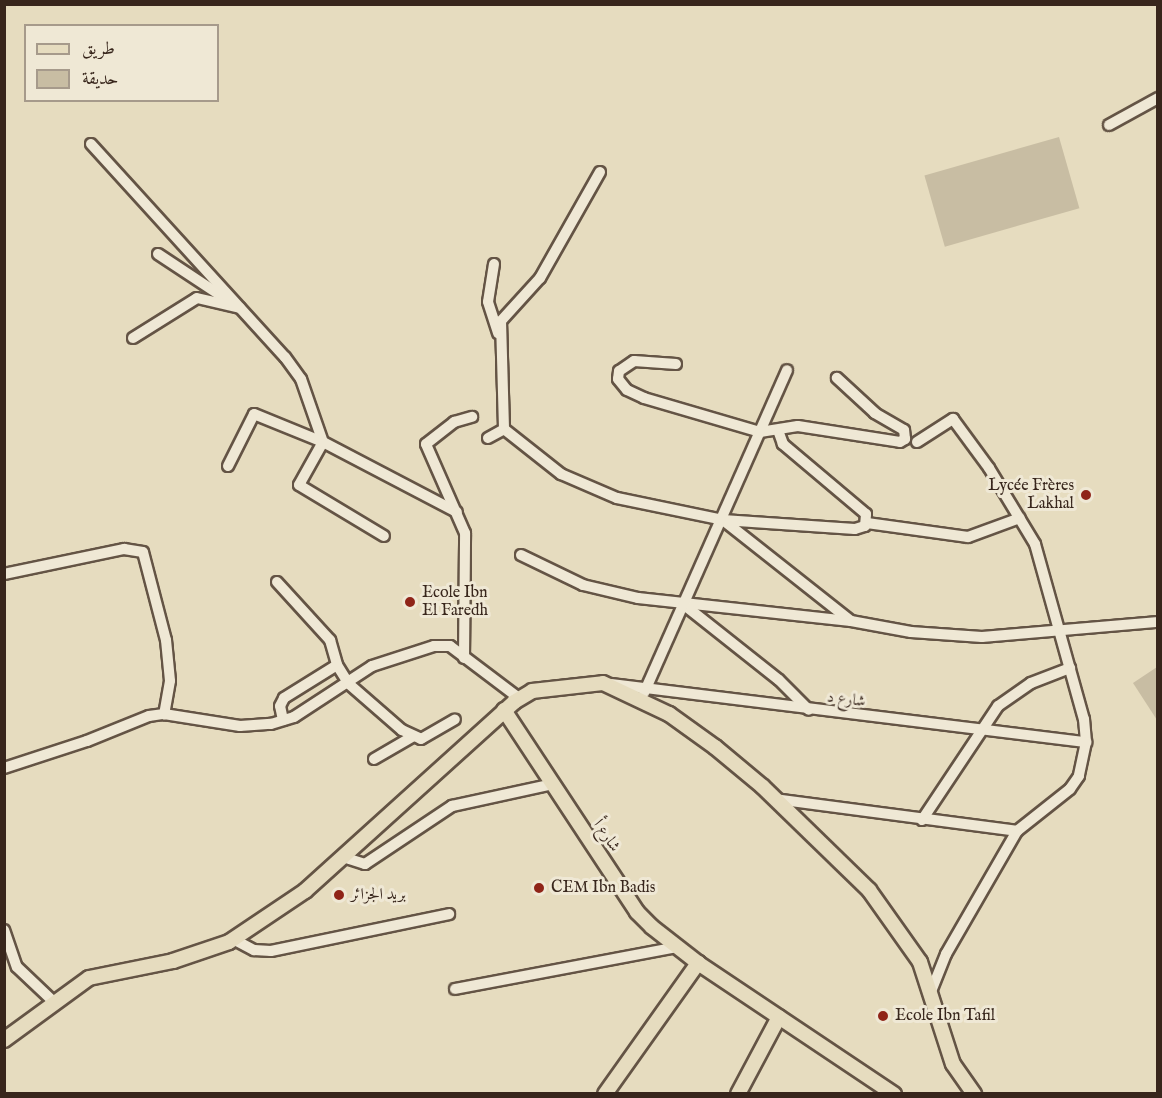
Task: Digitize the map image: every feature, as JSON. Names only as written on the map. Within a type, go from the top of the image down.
[{"type":"main road","points":[[4,1041],[89,978],[173,961],[233,939],[305,891],[504,710],[532,691],[603,683],[644,694],[715,747],[775,799],[837,858],[891,919],[920,962],[953,1064],[974,1094]]},
{"type":"main road","name":"شارع أ","points":[[504,710],[637,912],[698,963],[894,1094]]},
{"type":"main road","points":[[605,1094],[698,963]]},
{"type":"main road","points":[[738,1094],[779,1017]]},
{"type":"street","points":[[1109,125],[1158,98]]},
{"type":"street","points":[[91,144],[241,309],[300,378],[323,442],[298,485],[384,536]]},
{"type":"street","points":[[499,334],[507,313],[540,278],[600,171]]},
{"type":"street","points":[[158,254],[241,309]]},
{"type":"street","points":[[494,264],[488,302],[499,334],[504,429],[544,463],[591,488],[638,503],[723,520],[855,529],[867,523],[968,537],[1020,518]]},
{"type":"street","points":[[133,338],[197,298],[241,309]]},
{"type":"street","points":[[676,364],[634,362],[619,371],[618,380],[627,390],[644,398],[760,432],[798,426],[900,442],[905,439],[904,430],[876,412],[837,378]]},
{"type":"street","points":[[644,694],[682,603],[723,520],[787,370]]},
{"type":"street","points":[[228,466],[254,414],[323,442],[457,512]]},
{"type":"street","points":[[464,658],[465,533],[426,444],[454,422],[472,417]]},
{"type":"street","points":[[917,442],[952,419],[1020,518],[1040,557],[1084,719],[1086,742],[1085,761],[1070,789],[1017,831],[946,954],[930,994]]},
{"type":"street","points":[[488,438],[504,429]]},
{"type":"street","points":[[778,430],[783,444],[866,514],[867,523]]},
{"type":"street","points":[[723,520],[851,621]]},
{"type":"street","points":[[4,574],[124,549],[143,552],[166,640],[170,681],[164,714]]},
{"type":"street","points":[[521,555],[583,585],[638,598],[851,621],[911,633],[970,636],[1060,632],[1158,621]]},
{"type":"street","points":[[277,582],[330,639],[337,665],[349,684],[412,737]]},
{"type":"street","points":[[682,603],[779,680],[809,710]]},
{"type":"street","points":[[4,768],[164,714],[240,726],[283,720],[349,684],[372,666],[434,646],[450,646],[520,699]]},
{"type":"street","points":[[283,720],[280,706],[284,698],[337,665]]},
{"type":"street","points":[[922,820],[998,706],[1030,683],[1070,669]]},
{"type":"street","name":"شارع د","points":[[644,694],[809,710],[1086,742]]},
{"type":"street","points":[[374,759],[412,737],[430,736],[455,719]]},
{"type":"street","points":[[343,857],[365,864],[452,806],[553,784]]},
{"type":"street","points":[[775,799],[1017,831]]},
{"type":"street","points":[[233,939],[255,950],[271,951],[449,914]]},
{"type":"street","points":[[4,930],[17,967],[54,1002]]},
{"type":"street","points":[[455,989],[677,947]]},
{"type":"green space","points":[[1059,137],[1079,208],[945,247],[924,176]]},
{"type":"green space","points":[[1157,667],[1157,720],[1133,683]]},
{"type":"place","name":"Lycée Frères Lakhal","points":[[1086,495]]},
{"type":"place","name":"Ecole Ibn El Faredh","points":[[410,602]]},
{"type":"place","name":"CEM Ibn Badis","points":[[539,888]]},
{"type":"place","name":"بريد الجزائر","points":[[339,895]]},
{"type":"place","name":"Ecole Ibn Tafil","points":[[883,1016]]}]
